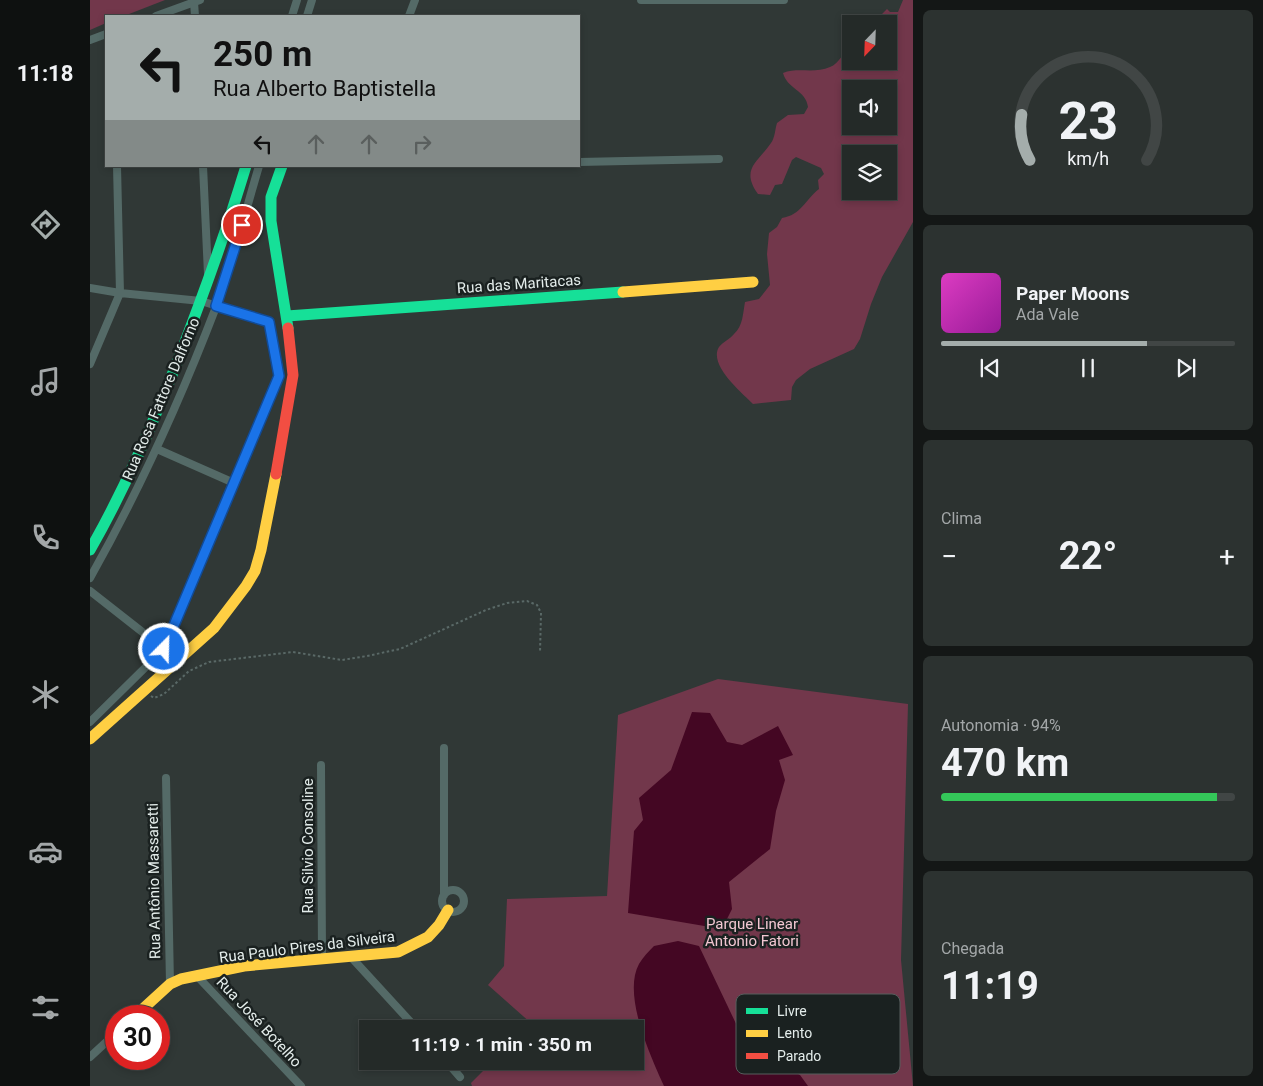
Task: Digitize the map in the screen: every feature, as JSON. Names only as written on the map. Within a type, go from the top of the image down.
[{"type":"street","points":[[292,15],[298,0]]},
{"type":"street","points":[[307,15],[312,0]]},
{"type":"street","points":[[409,15],[415,0]]},
{"type":"street","points":[[641,0],[784,0]]},
{"type":"street","points":[[159,15],[197,1],[195,15]]},
{"type":"street","points":[[90,40],[105,34]]},
{"type":"street","points":[[580,162],[719,159]]},
{"type":"street","points":[[90,364],[120,294],[118,167]]},
{"type":"street","points":[[203,167],[208,279]]},
{"type":"street","name":"Rua Rosa Fattore Dalforno","points":[[90,550],[109,518],[154,420],[201,301],[246,167]]},
{"type":"street","name":"Rua Rosa Fattore Dalforno","points":[[90,578],[136,494],[157,449],[216,306],[259,167]]},
{"type":"street","points":[[90,739],[214,628],[229,610],[255,571],[267,530],[289,403],[292,355],[270,221],[271,197],[282,167]]},
{"type":"street","points":[[241,183],[253,187]]},
{"type":"street","name":"Rua das Maritacas","points":[[286,316],[753,282]]},
{"type":"street","points":[[90,288],[120,294],[201,301],[269,322],[279,376],[164,649],[90,722]]},
{"type":"street","points":[[157,449],[234,482]]},
{"type":"street","points":[[90,591],[164,649]]},
{"type":"street","points":[[444,748],[444,895],[442,902],[448,910],[455,911],[461,908],[463,897],[456,890],[449,891],[444,895]]},
{"type":"street","name":"Rua Silvio Consoline","points":[[321,765],[322,957]]},
{"type":"street","name":"Rua Antônio Massaretti","points":[[166,778],[170,984]]},
{"type":"street","name":"Rua Paulo Pires da Silveira","points":[[147,1005],[170,984],[181,979],[244,966],[322,957],[398,952],[418,945],[441,925],[448,910]]},
{"type":"street","points":[[351,956],[409,1020]]},
{"type":"street","name":"Rua José Botelho","points":[[197,976],[301,1086]]},
{"type":"street","points":[[90,1057],[105,1043]]},
{"type":"street","points":[[454,1070],[460,1077]]},
{"type":"path","points":[[142,693],[154,698],[164,694],[189,671],[209,662],[293,652],[342,660],[400,649],[486,610],[508,603],[527,601],[537,605],[541,613],[540,653]]},
{"type":"green space","points":[[90,0],[165,0],[127,15],[105,15],[105,23],[90,30]]},
{"type":"green space","points":[[903,0],[913,0],[913,222],[882,277],[860,339],[854,349],[810,369],[796,380],[792,387],[791,400],[753,404],[722,370],[718,362],[717,354],[719,347],[737,331],[742,319],[745,302],[759,299],[770,285],[767,254],[769,233],[777,227],[782,218],[794,214],[819,189],[818,180],[824,174],[821,168],[796,157],[792,160],[782,184],[775,185],[770,195],[758,194],[753,185],[751,172],[753,166],[772,141],[777,123],[788,115],[804,114],[808,107],[807,101],[788,83],[783,73],[788,71],[824,69],[833,65],[842,56],[842,70],[898,70],[898,15],[881,15],[887,9],[890,12],[898,12]]},
{"type":"green space","name":"Parque Linear Antonio Fatori","points":[[718,679],[908,704],[901,960],[913,1086],[472,1086],[471,1083],[484,1070],[644,1070],[644,1020],[527,1020],[488,985],[504,966],[507,899],[607,896],[618,715]]},
{"type":"shaded area","points":[[692,712],[710,713],[727,742],[742,745],[778,726],[793,755],[779,760],[785,780],[776,811],[770,849],[729,882],[732,909],[722,929],[628,913],[634,831],[643,820],[639,798],[671,770]]},
{"type":"shaded area","points":[[678,941],[699,946],[736,1024],[736,1074],[798,1074],[808,1086],[664,1086],[644,1037],[644,1020],[639,1020],[636,1009],[635,977],[639,964],[654,946]]},
{"type":"traffic: fast","points":[[90,550],[126,480],[168,384],[214,264],[246,167]]},
{"type":"traffic: fast","points":[[282,167],[271,197],[271,221],[288,328]]},
{"type":"traffic: fast","points":[[287,316],[623,292]]},
{"type":"traffic: slow","points":[[623,292],[753,282]]},
{"type":"traffic: slow","points":[[90,739],[214,628],[246,586],[255,571],[261,550],[276,474]]},
{"type":"traffic: slow","points":[[147,1005],[170,984],[181,979],[244,966],[398,952],[428,937],[439,925],[448,910]]},
{"type":"traffic: jam","points":[[276,474],[293,375],[288,328]]},
{"type":"route","points":[[164,649],[279,376],[269,322],[216,306],[242,225]]}]
